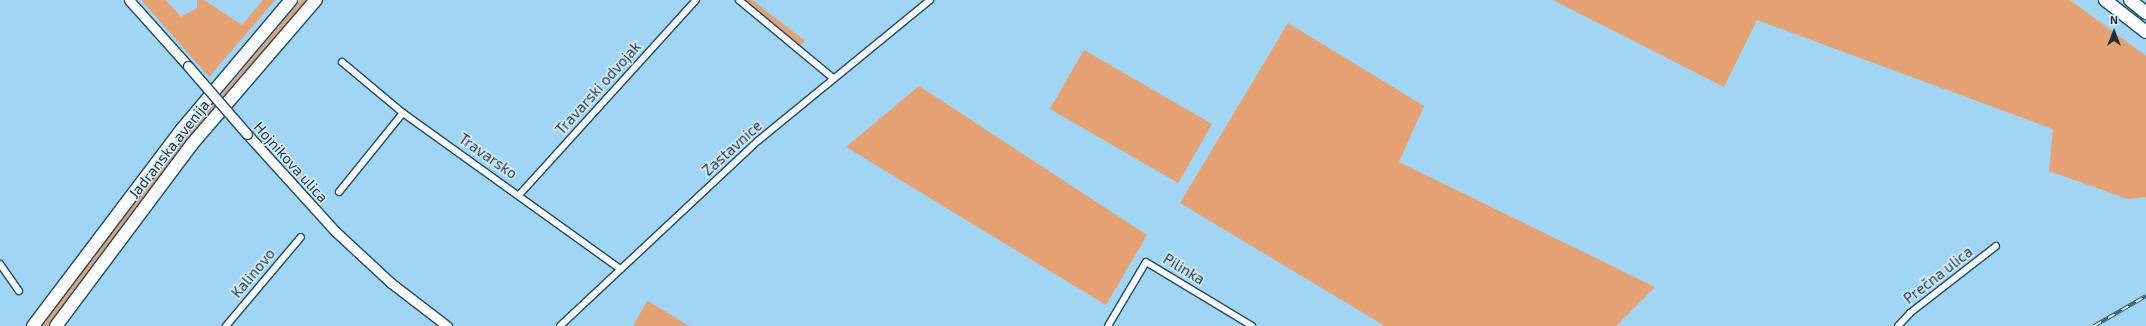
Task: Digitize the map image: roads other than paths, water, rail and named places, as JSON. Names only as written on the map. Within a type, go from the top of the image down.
[{"type":"highway","name":"Jadranska avenija","points":[[33,326],[182,129],[291,0]]},
{"type":"highway","name":"Jadranska avenija","points":[[56,326],[192,144],[316,0]]},
{"type":"highway","points":[[2105,0],[2146,32]]},
{"type":"highway","points":[[2130,0],[2146,13]]},
{"type":"main road","name":"Hojnikova ulica","points":[[129,0],[336,232],[391,283],[447,326]]},
{"type":"street","name":"Travarski odvojak","points":[[520,194],[696,0]]},
{"type":"street","points":[[739,0],[833,78]]},
{"type":"street","name":"Zastavnice","points":[[560,326],[759,140],[930,0]]},
{"type":"street","name":"Travarsko","points":[[342,62],[403,113],[520,194],[620,269]]},
{"type":"street","points":[[339,192],[403,113]]},
{"type":"street","name":"Kalinovo","points":[[226,326],[301,237]]},
{"type":"street","name":"Prečna ulica","points":[[1898,326],[1914,309],[1996,246]]},
{"type":"street","name":"Pilinka","points":[[1108,326],[1146,262],[1252,326]]},
{"type":"street","points":[[0,264],[19,290]]},
{"type":"railway","points":[[2094,326],[2146,296]]}]
